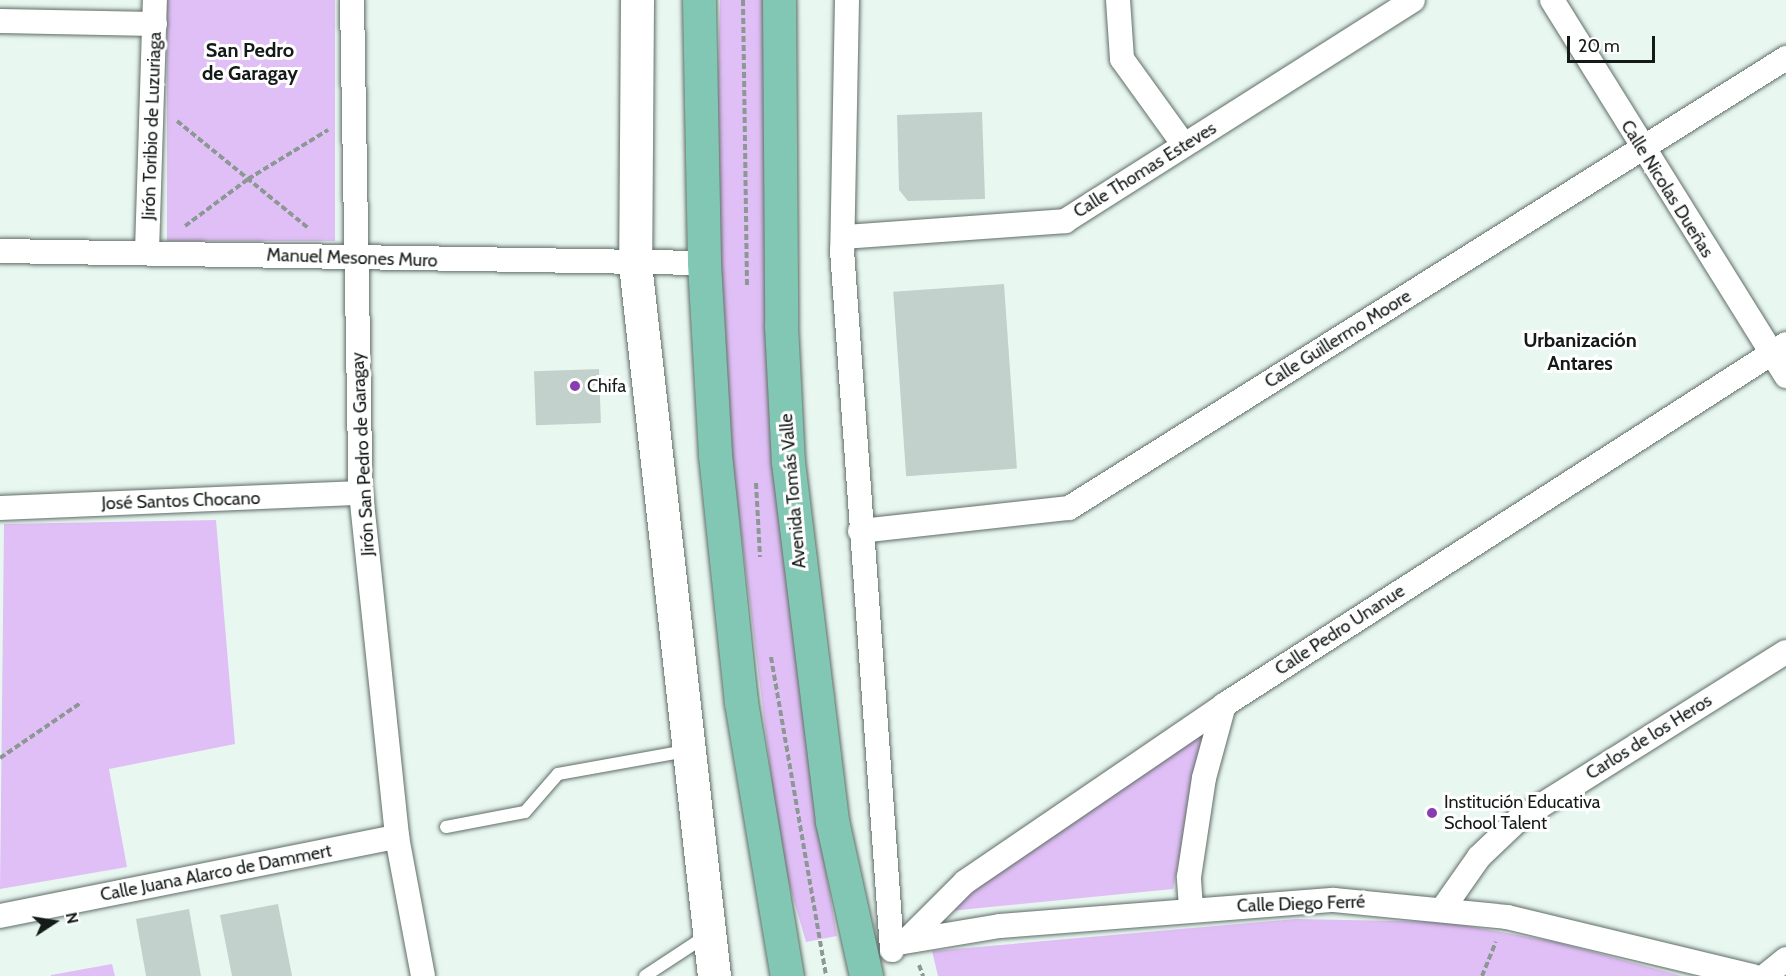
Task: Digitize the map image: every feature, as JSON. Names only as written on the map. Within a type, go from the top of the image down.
[{"type":"main road","points":[[637,0],[635,264],[706,936],[714,976]]},
{"type":"main road","points":[[699,0],[704,263],[715,455],[741,702],[787,976]]},
{"type":"main road","name":"Avenida Tomás Valle","points":[[779,0],[781,325],[788,462],[832,821],[862,974]]},
{"type":"street","name":"Jirón San Pedro de Garagay","points":[[352,0],[351,116],[361,493],[397,837],[423,976]]},
{"type":"street","points":[[847,0],[844,237],[860,531],[901,944]]},
{"type":"street","points":[[1118,0],[1122,59],[1184,145]]},
{"type":"street","name":"Calle Thomas Esteves","points":[[844,237],[1065,221],[1413,0]]},
{"type":"street","name":"Calle Nicolas Dueñas","points":[[1552,0],[1641,147],[1778,349],[1786,375]]},
{"type":"street","points":[[0,21],[155,12]]},
{"type":"street","name":"Jirón Toribio de Luzuriaga","points":[[147,251],[155,12]]},
{"type":"street","name":"Calle Guillermo Moore","points":[[860,531],[1069,508],[1786,58]]},
{"type":"street","name":"Manuel Mesones Muro","points":[[0,251],[147,251],[355,260],[704,263]]},
{"type":"street","name":"Calle Pedro Unanue","points":[[901,944],[965,882],[1224,705],[1778,349]]},
{"type":"street","name":"José Santos Chocano","points":[[0,508],[361,493]]},
{"type":"street","name":"Carlos de los Heros","points":[[1444,907],[1479,857],[1518,820],[1786,652]]},
{"type":"street","points":[[1191,908],[1189,877],[1204,778],[1224,705]]},
{"type":"street","name":"Calle Juana Alarco de Dammert","points":[[0,916],[397,837]]},
{"type":"street","name":"Calle Diego Ferré","points":[[862,974],[901,944],[1191,908],[1334,900],[1444,907],[1507,916],[1753,976]]},
{"type":"street","points":[[1765,976],[1786,959]]},
{"type":"lane","points":[[446,827],[525,812],[558,774],[686,751]]},
{"type":"lane","points":[[645,976],[706,936]]},
{"type":"path","points":[[153,101],[321,238],[323,258]]},
{"type":"path","points":[[174,252],[174,234],[248,178],[351,116]]},
{"type":"path","points":[[0,758],[82,702]]},
{"type":"path","points":[[1482,976],[1507,916]]},
{"type":"shaded area","points":[[167,0],[335,0],[335,241],[167,241]]},
{"type":"shaded area","points":[[720,0],[769,0],[824,859],[837,936],[806,942],[781,856],[727,418],[716,147]]},
{"type":"shaded area","points":[[216,520],[235,744],[109,769],[127,867],[0,889],[4,524]]},
{"type":"shaded area","points":[[1208,723],[1173,889],[940,912]]},
{"type":"shaded area","points":[[1296,919],[1445,922],[1556,942],[1682,976],[938,976],[932,951]]},
{"type":"shaded area","points":[[112,964],[115,976],[51,976],[51,975]]},
{"type":"building","points":[[982,112],[985,199],[908,201],[899,190],[897,115]]},
{"type":"building","points":[[1004,284],[1017,469],[906,476],[893,292]]},
{"type":"building","points":[[599,369],[601,423],[536,425],[534,371]]},
{"type":"building","points":[[278,904],[292,976],[232,976],[220,915]]},
{"type":"building","points":[[189,909],[201,976],[146,976],[136,919]]},
{"type":"place","name":"Chifa","points":[[575,386]]},
{"type":"place","name":"Institución Educativa School Talent","points":[[1432,813]]},
{"type":"district","name":"San Pedro de Garagay","points":[[250,62]]},
{"type":"district","name":"Urbanización Antares","points":[[1580,352]]}]
